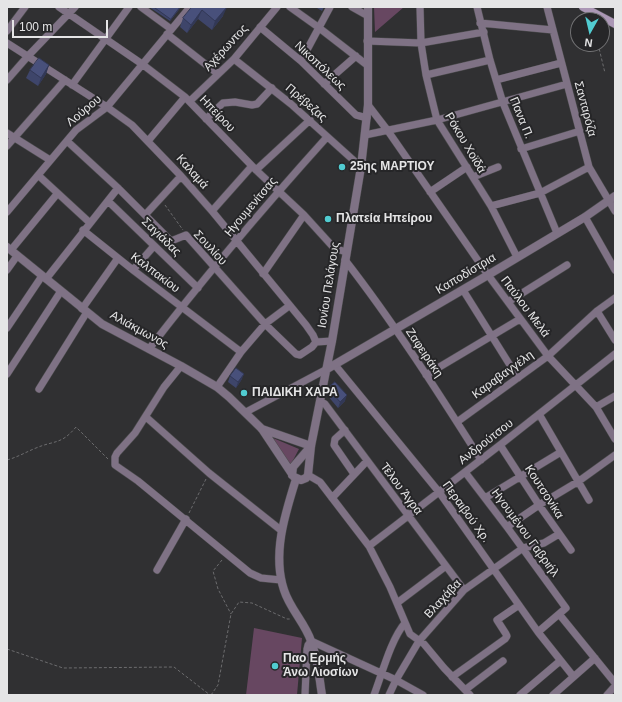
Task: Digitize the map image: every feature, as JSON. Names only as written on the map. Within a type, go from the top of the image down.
[{"type":"main road","points":[[583,7],[615,24]]},
{"type":"street","points":[[7,31],[25,7]]},
{"type":"street","name":"Ηπείρου","points":[[59,7],[104,40],[142,64],[188,99],[254,168],[304,214],[334,248],[345,256]]},
{"type":"street","points":[[7,80],[75,7]]},
{"type":"street","points":[[72,85],[129,7]]},
{"type":"street","points":[[142,7],[218,74]]},
{"type":"street","name":"Λούρου","points":[[7,212],[76,130],[107,107],[190,7]]},
{"type":"street","name":"Αχέρωντος","points":[[148,141],[188,99],[234,59],[277,7]]},
{"type":"street","points":[[290,7],[367,64]]},
{"type":"street","points":[[300,61],[330,7]]},
{"type":"street","points":[[352,7],[368,16]]},
{"type":"street","name":"Ιονίου Πελάγους","points":[[308,475],[311,446],[327,369],[361,167],[368,105],[368,7]]},
{"type":"street","name":"Ρόκου Χοϊδά","points":[[421,7],[421,43],[426,76],[437,120],[491,206],[517,257]]},
{"type":"street","name":"Πανα Π.","points":[[477,7],[490,60],[503,103],[557,233]]},
{"type":"street","name":"Σανταρόζα","points":[[547,7],[589,167],[612,198],[615,210]]},
{"type":"street","points":[[480,23],[553,30]]},
{"type":"street","name":"Νικοπόλεως","points":[[260,27],[300,61],[356,115],[367,118]]},
{"type":"street","points":[[368,41],[421,43],[484,32]]},
{"type":"street","name":"Καλαμά","points":[[7,43],[107,107],[132,125],[212,210],[262,274],[313,335],[316,342]]},
{"type":"street","points":[[324,84],[356,56]]},
{"type":"street","name":"Πρέβεζας","points":[[234,59],[310,120],[361,167]]},
{"type":"street","points":[[426,76],[490,60]]},
{"type":"street","points":[[496,80],[562,63]]},
{"type":"street","points":[[7,146],[65,80]]},
{"type":"street","points":[[365,135],[437,120],[503,103],[567,84]]},
{"type":"street","points":[[206,119],[223,103],[235,102],[252,106],[257,104],[272,88]]},
{"type":"street","name":"Παύλου Μελά","points":[[368,105],[388,131],[488,276],[548,356],[596,406],[615,439]]},
{"type":"street","points":[[212,210],[254,168],[310,120]]},
{"type":"street","points":[[522,148],[580,131]]},
{"type":"street","points":[[7,133],[50,160]]},
{"type":"street","name":"Ηγουμενίτσας","points":[[149,349],[236,240],[327,137]]},
{"type":"street","name":"Σουλίου","points":[[67,141],[118,188],[171,241],[186,235],[265,324],[296,354],[300,355],[312,347],[316,342]]},
{"type":"street","points":[[430,192],[467,167]]},
{"type":"street","points":[[472,177],[498,167]]},
{"type":"street","points":[[491,206],[540,193],[589,167]]},
{"type":"street","points":[[38,175],[89,222]]},
{"type":"street","points":[[145,215],[181,176]]},
{"type":"street","points":[[7,328],[44,278],[118,188]]},
{"type":"street","points":[[9,248],[57,194]]},
{"type":"street","name":"Καποδίστρια","points":[[327,369],[488,276],[585,217],[612,198]]},
{"type":"street","name":"Σαγιάδας","points":[[108,201],[198,288]]},
{"type":"street","points":[[262,274],[304,214]]},
{"type":"street","points":[[585,217],[615,270]]},
{"type":"street","name":"Καλπακίου","points":[[83,230],[241,352]]},
{"type":"street","points":[[133,270],[154,246]]},
{"type":"street","name":"Αλιάκμωνος","points":[[9,248],[102,324],[181,366],[216,388],[246,412],[262,429],[294,477]]},
{"type":"street","points":[[7,270],[17,256]]},
{"type":"street","name":"Ζαφειράκη","points":[[345,256],[426,375],[481,460]]},
{"type":"street","points":[[39,389],[118,258]]},
{"type":"street","points":[[508,302],[567,265]]},
{"type":"street","points":[[463,290],[518,378]]},
{"type":"street","points":[[7,374],[61,291]]},
{"type":"street","name":"Καραβαγγέλη","points":[[457,422],[548,356],[597,311],[615,298]]},
{"type":"street","points":[[216,388],[241,352],[265,324],[289,306]]},
{"type":"street","points":[[597,311],[615,340]]},
{"type":"street","points":[[426,375],[520,319]]},
{"type":"street","points":[[316,342],[332,341]]},
{"type":"street","name":"Ανδρούτσου","points":[[369,546],[615,354]]},
{"type":"street","points":[[7,359],[14,364]]},
{"type":"street","name":"Περαιβού Χρ.","points":[[334,365],[439,492],[538,632],[573,676]]},
{"type":"street","points":[[181,366],[164,387],[135,433],[117,453],[114,461],[116,467],[138,481],[255,576],[281,580]]},
{"type":"street","points":[[246,412],[327,369]]},
{"type":"street","points":[[596,406],[615,396]]},
{"type":"street","name":"Τέλου Άγρα","points":[[320,402],[325,404],[345,430],[464,590]]},
{"type":"street","points":[[539,414],[589,500]]},
{"type":"street","points":[[146,417],[209,473],[282,531]]},
{"type":"street","name":"Αλιάκμωνος","points":[[262,429],[311,446]]},
{"type":"street","points":[[345,430],[334,439],[334,445],[354,474]]},
{"type":"street","name":"Κουτσονίκα","points":[[500,445],[539,505],[571,550]]},
{"type":"street","points":[[311,446],[293,467],[294,477],[280,547],[281,580],[288,601],[311,641],[322,695]]},
{"type":"street","points":[[485,498],[561,452]]},
{"type":"street","points":[[507,527],[539,505],[579,481],[615,455]]},
{"type":"street","points":[[332,498],[368,461]]},
{"type":"street","name":"Ηγουμένου Γαβριήλ","points":[[465,472],[523,548],[566,608],[559,614]]},
{"type":"street","points":[[294,477],[303,480],[308,475],[320,482],[369,546],[397,603],[410,634],[426,646],[452,677],[468,692],[502,661]]},
{"type":"street","points":[[157,570],[186,519]]},
{"type":"street","name":"Βλαχάβα","points":[[389,695],[419,641],[464,590],[523,548],[544,543],[559,534]]},
{"type":"street","points":[[397,603],[446,566]]},
{"type":"street","points":[[452,677],[505,639],[507,636],[497,620],[519,605]]},
{"type":"street","points":[[538,632],[559,614],[615,685],[607,695]]},
{"type":"street","points":[[374,695],[397,633],[405,623]]},
{"type":"street","points":[[311,641],[382,673],[423,695]]},
{"type":"street","points":[[305,695],[307,649],[311,641]]},
{"type":"street","points":[[553,695],[595,658]]},
{"type":"street","points":[[520,695],[560,661]]},
{"type":"path","points":[[600,52],[605,73]]},
{"type":"path","points":[[161,199],[186,235]]},
{"type":"path","points":[[7,460],[65,438],[76,427],[109,460],[114,461]]},
{"type":"path","points":[[186,519],[209,473]]},
{"type":"path","points":[[227,554],[213,571],[218,589],[231,614]]},
{"type":"path","points":[[7,649],[63,668],[174,667],[211,695],[218,685],[231,614],[240,602],[252,602],[287,619],[299,619]]},
{"type":"shaded area","points":[[374,7],[404,7],[375,32]]},
{"type":"shaded area","points":[[273,438],[299,449],[290,466]]},
{"type":"shaded area","name":"Παο Ερμής Άνω Λιοσίων","points":[[254,628],[302,638],[297,695],[246,695]]},
{"type":"building","points":[[154,7],[180,7],[171,19]]},
{"type":"building","points":[[192,7],[227,7],[215,21],[202,10],[191,25],[183,18]]},
{"type":"building","points":[[39,58],[49,65],[41,78],[30,70]]},
{"type":"building","points":[[236,368],[244,374],[238,382],[230,376]]},
{"type":"building","points":[[335,382],[347,395],[340,402],[329,389],[329,387]]},
{"type":"place","name":"25ης ΜΑΡΤΙΟΥ","points":[[342,167]]},
{"type":"place","name":"Πλατεία Ηπείρου","points":[[328,219]]},
{"type":"place","name":"ΠΑΙΔΙΚΗ ΧΑΡΑ","points":[[244,393]]},
{"type":"place","name":"Παο Ερμής Άνω Λιοσίων","points":[[275,666]]}]
